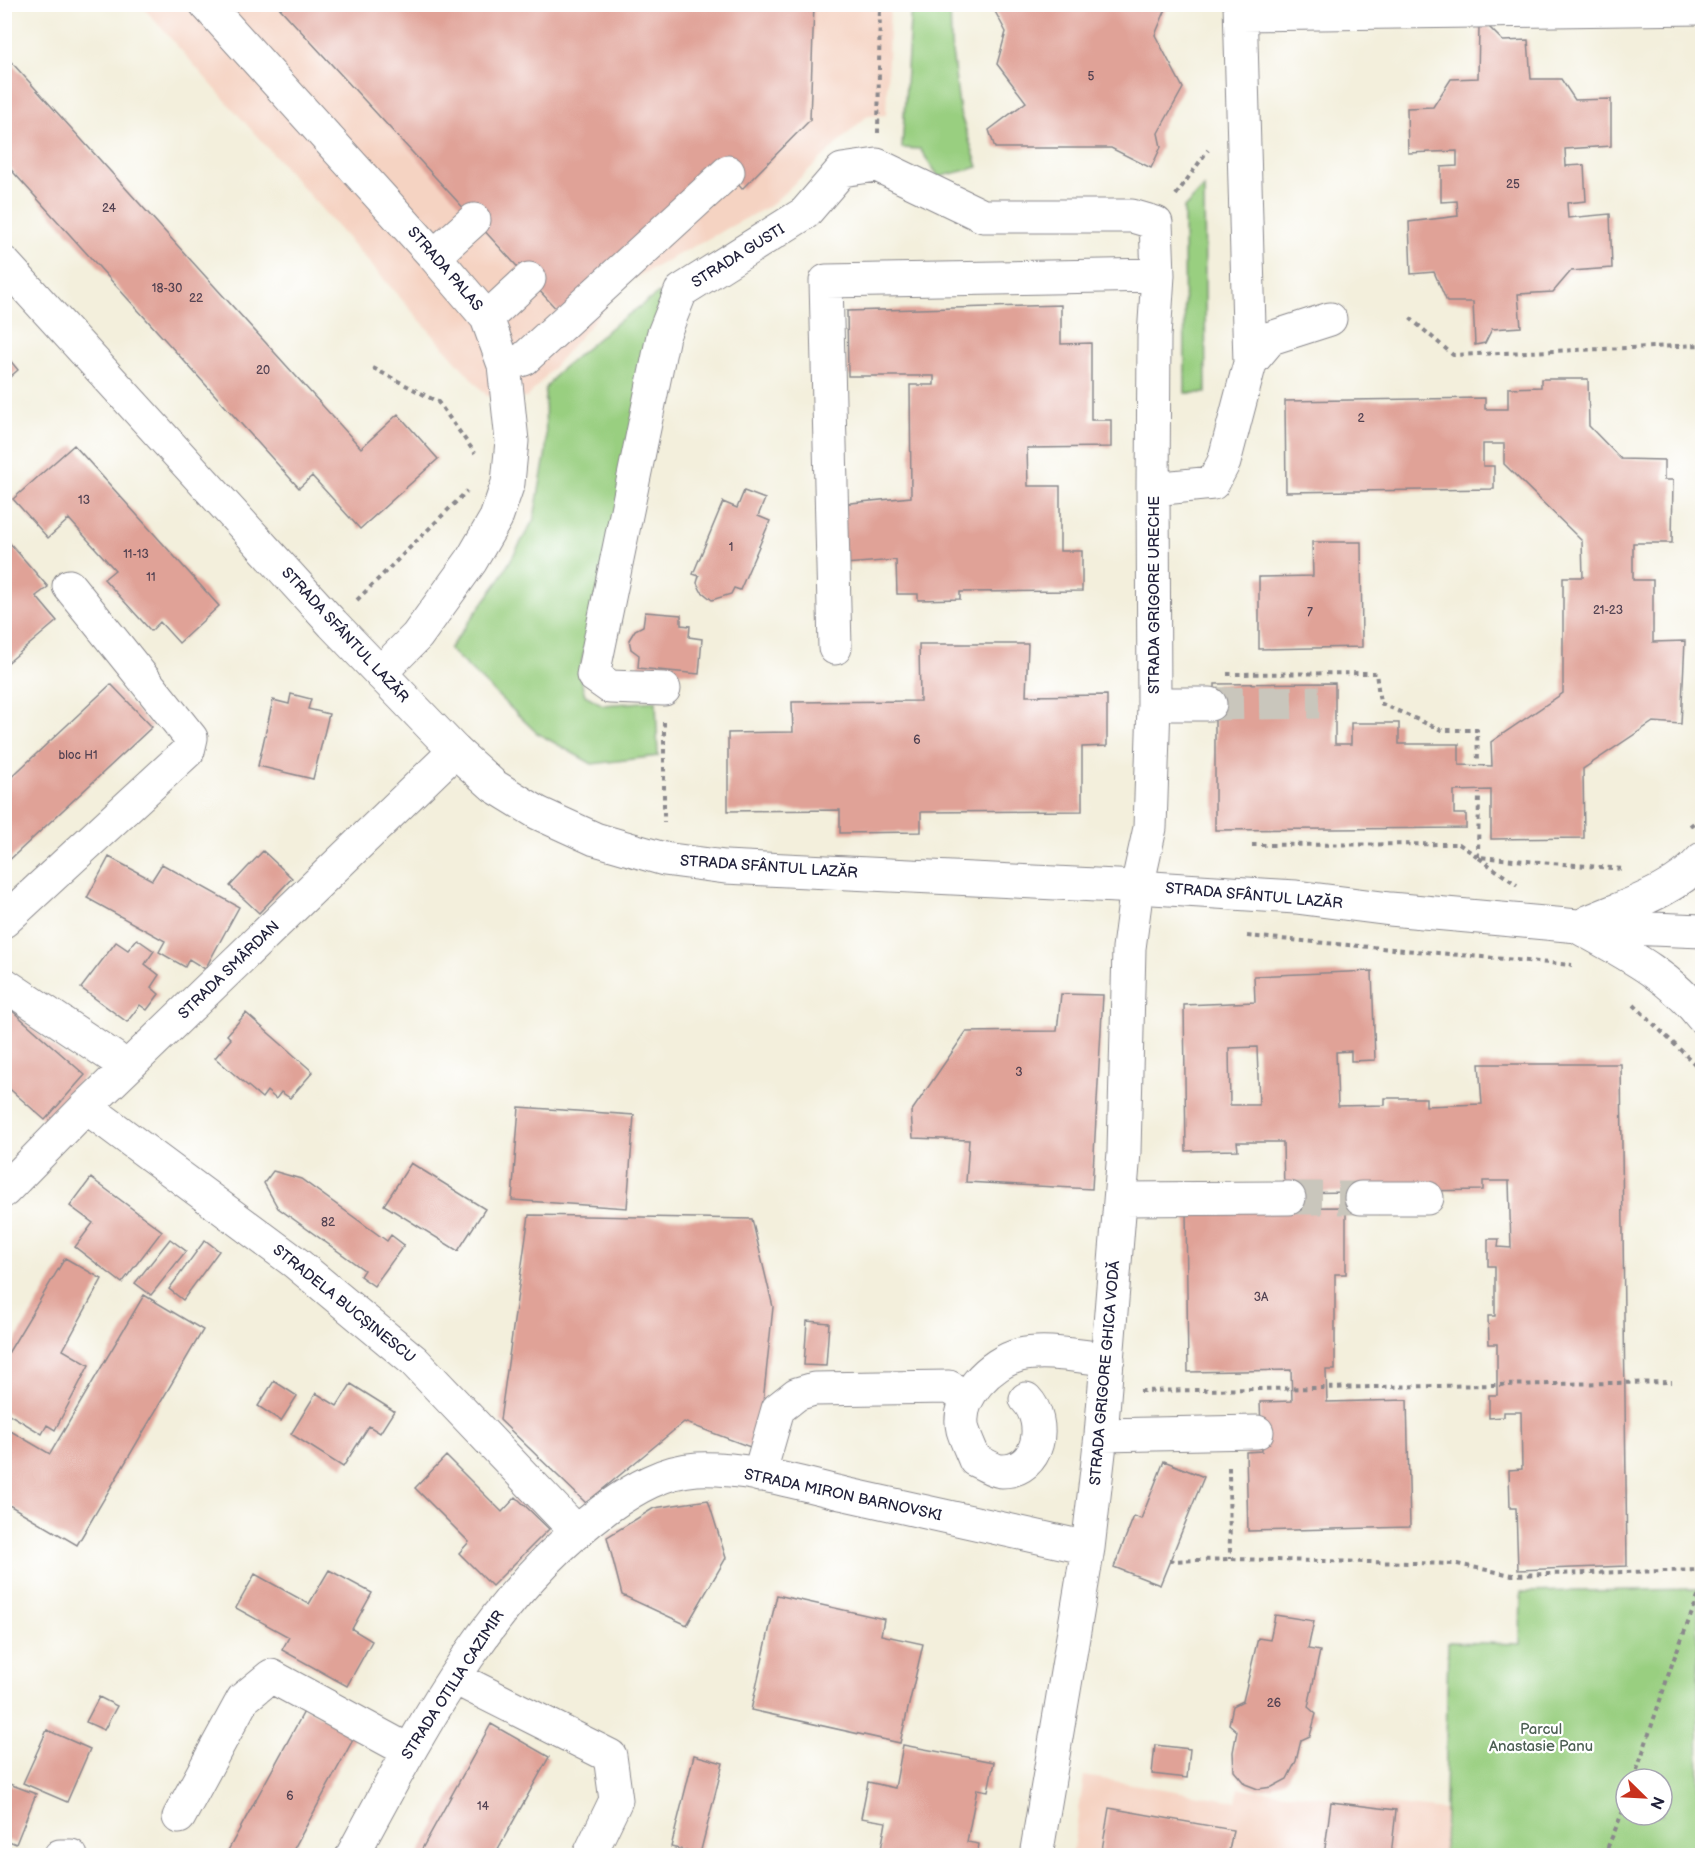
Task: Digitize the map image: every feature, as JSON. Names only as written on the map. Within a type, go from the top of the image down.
[{"type":"street","name":"STRADA PALAS","points":[[206,4],[434,256],[487,318],[504,365],[512,441],[508,483],[496,518],[471,561],[417,636],[380,673]]},
{"type":"street","points":[[1241,9],[1330,22],[1395,7],[1702,8]]},
{"type":"street","name":"STRADA GRIGORE URECHE","points":[[1137,886],[1150,828],[1154,704],[1153,489],[1213,483],[1224,462],[1250,363],[1241,9]]},
{"type":"street","points":[[878,165],[983,216],[1132,216],[1156,223],[1158,275],[1154,337],[1153,489]]},
{"type":"street","name":"STRADA GUSTI","points":[[663,689],[610,687],[593,675],[663,336],[681,291],[805,213],[842,170],[878,165]]},
{"type":"street","points":[[504,365],[524,359],[728,172]]},
{"type":"street","points":[[434,256],[474,220]]},
{"type":"street","name":"STRADA SFÂNTUL LAZĂR","points":[[4,263],[333,624],[455,751],[494,786],[538,813],[595,839],[664,859],[725,867],[1137,886],[1296,897],[1390,909],[1578,926],[1702,931]]},
{"type":"street","points":[[835,648],[826,281],[1158,275]]},
{"type":"street","points":[[487,318],[529,279]]},
{"type":"street","name":"STRADA GRIGORE URECHE","points":[[1250,363],[1270,338],[1330,319]]},
{"type":"street","points":[[4,921],[188,751],[190,738],[69,586]]},
{"type":"street","points":[[1154,704],[1210,704]]},
{"type":"street","name":"STRADA SMÂRDAN","points":[[4,1191],[86,1107],[455,751]]},
{"type":"street","points":[[1578,926],[1660,891],[1689,875],[1702,859]]},
{"type":"street","name":"STRADA GRIGORE GHICA VODĂ","points":[[1036,1856],[1088,1548],[1101,1435],[1121,1199],[1130,948],[1137,886]]},
{"type":"street","points":[[1578,926],[1653,969],[1684,994],[1702,1017]]},
{"type":"street","points":[[4,984],[113,1057],[125,1069]]},
{"type":"street","name":"STRADELA BUCȘINESCU","points":[[86,1107],[296,1263],[414,1361],[576,1531]]},
{"type":"street","points":[[1121,1199],[1289,1198]]},
{"type":"street","points":[[1361,1198],[1427,1198]]},
{"type":"street","points":[[1026,1400],[1034,1407],[1040,1426],[1035,1451],[1022,1466],[1001,1471],[975,1460],[962,1428],[966,1398],[991,1367],[1020,1355],[1039,1354],[1107,1374]]},
{"type":"street","points":[[759,1475],[778,1409],[797,1394],[814,1389],[949,1387],[966,1398]]},
{"type":"street","points":[[1101,1435],[1257,1432]]},
{"type":"street","name":"STRADA MIRON BARNOVSKI","points":[[576,1531],[622,1498],[660,1476],[698,1469],[759,1475],[1088,1548]]},
{"type":"street","name":"STRADA OTILIA CAZIMIR","points":[[352,1856],[409,1751],[455,1678],[510,1599],[576,1531]]},
{"type":"street","points":[[179,1817],[243,1700],[271,1677],[409,1751]]},
{"type":"street","points":[[455,1678],[610,1756],[616,1800],[590,1856]]},
{"type":"street","points":[[60,1856],[71,1856]]},
{"type":"path","points":[[878,165],[880,4]]},
{"type":"path","points":[[1156,223],[1210,147]]},
{"type":"path","points":[[1410,318],[1453,355],[1702,345]]},
{"type":"path","points":[[373,368],[438,402],[477,454],[474,463]]},
{"type":"path","points":[[333,624],[468,490],[470,481]]},
{"type":"path","points":[[1224,674],[1376,673],[1380,703],[1441,730],[1477,730],[1478,762]]},
{"type":"path","points":[[663,689],[664,859]]},
{"type":"path","points":[[1681,833],[1699,819],[1702,771]]},
{"type":"path","points":[[1478,857],[1479,793]]},
{"type":"path","points":[[1252,845],[1458,844],[1522,889]]},
{"type":"path","points":[[1478,857],[1627,869]]},
{"type":"path","points":[[1247,936],[1584,966]]},
{"type":"path","points":[[1635,1005],[1702,1071]]},
{"type":"path","points":[[1107,1374],[1672,1382]]},
{"type":"path","points":[[1169,1562],[1230,1560],[1457,1564],[1512,1575],[1702,1570]]},
{"type":"path","points":[[1638,1767],[1673,1661],[1702,1587]]},
{"type":"path","points":[[1604,1856],[1616,1827]]},
{"type":"shaded area","points":[[141,5],[890,5],[886,115],[867,116],[771,205],[627,282],[527,398],[487,396]]},
{"type":"shaded area","points":[[1084,1776],[1236,1801],[1239,1788],[1445,1810],[1444,1855],[1072,1856]]},
{"type":"green space","points":[[911,5],[950,5],[951,44],[960,113],[978,167],[939,177],[920,149],[902,148]]},
{"type":"green space","points":[[1204,187],[1206,393],[1185,393],[1184,208]]},
{"type":"green space","points":[[659,293],[664,301],[579,674],[585,695],[603,705],[656,701],[658,756],[592,764],[537,733],[449,649],[498,582],[534,519],[546,451],[545,389],[558,372],[615,324]]},
{"type":"green space","name":"Parcul Anastasie Panu","points":[[1698,1589],[1699,1855],[1444,1855],[1448,1642],[1520,1644],[1521,1592]]},
{"type":"building","points":[[276,4],[814,4],[810,120],[742,189],[720,163],[560,313]]},
{"type":"building","points":[[991,4],[1165,4],[1166,9],[1155,35],[1183,88],[1158,133],[1161,147],[1151,168],[1111,148],[995,148],[989,130],[1026,102],[997,64],[1006,32]]},
{"type":"building","points":[[1479,26],[1488,26],[1503,41],[1528,40],[1531,79],[1561,79],[1575,100],[1611,99],[1611,146],[1565,149],[1566,166],[1584,165],[1586,201],[1567,203],[1568,218],[1610,214],[1612,268],[1571,271],[1553,292],[1518,294],[1521,327],[1492,329],[1485,343],[1475,345],[1473,302],[1447,302],[1434,272],[1411,274],[1409,222],[1458,216],[1457,201],[1441,202],[1441,167],[1457,166],[1457,151],[1408,153],[1407,108],[1433,107],[1451,79],[1478,78]]},
{"type":"building","points":[[4,54],[361,448],[398,414],[438,459],[360,529],[312,476],[299,488],[4,162]]},
{"type":"building","points":[[1061,305],[1061,344],[1091,343],[1091,420],[1111,420],[1111,447],[1027,448],[1028,486],[1060,486],[1060,551],[1082,551],[1082,591],[960,592],[960,599],[918,600],[918,594],[897,594],[896,560],[844,564],[841,504],[911,497],[910,385],[934,385],[934,376],[848,376],[847,311]]},
{"type":"building","points":[[4,353],[18,370],[4,382]]},
{"type":"building","points":[[1541,379],[1588,379],[1589,426],[1621,459],[1664,460],[1664,480],[1673,480],[1672,543],[1633,543],[1633,580],[1653,580],[1653,642],[1685,641],[1681,724],[1653,722],[1583,769],[1584,838],[1491,839],[1491,790],[1454,791],[1454,814],[1466,814],[1466,828],[1215,830],[1215,684],[1335,683],[1335,744],[1351,744],[1351,723],[1399,723],[1399,744],[1459,744],[1459,765],[1492,766],[1491,742],[1563,693],[1563,577],[1583,577],[1582,541],[1504,464],[1504,444],[1483,444],[1483,466],[1494,466],[1494,489],[1286,492],[1285,401],[1485,398],[1485,409],[1508,409],[1508,388],[1541,387]]},
{"type":"building","points":[[74,445],[219,606],[179,643],[160,622],[151,631],[104,579],[115,570],[69,519],[48,538],[13,499]]},
{"type":"building","points":[[744,491],[765,499],[758,516],[770,521],[740,590],[734,588],[731,594],[712,600],[701,591],[697,583],[699,576],[693,574],[723,502],[737,508]]},
{"type":"building","points":[[8,541],[48,587],[36,596],[57,621],[4,666],[4,544]]},
{"type":"building","points":[[1312,542],[1361,542],[1362,647],[1259,649],[1259,577],[1313,576]]},
{"type":"building","points":[[645,612],[681,615],[681,625],[690,626],[689,637],[702,639],[699,674],[638,668],[639,655],[631,649],[629,640],[635,630],[643,626]]},
{"type":"building","points":[[919,644],[1028,644],[1026,696],[1107,695],[1107,746],[1082,747],[1082,811],[921,812],[921,832],[840,833],[840,810],[728,811],[728,733],[793,732],[792,702],[920,701]]},
{"type":"building","points":[[111,684],[152,727],[4,865],[4,784]]},
{"type":"building","points":[[291,694],[311,699],[308,709],[329,714],[313,779],[258,766],[273,700],[289,704]]},
{"type":"building","points":[[263,851],[292,878],[259,913],[230,886]]},
{"type":"building","points":[[109,857],[152,880],[162,864],[239,907],[205,969],[189,959],[185,967],[159,952],[165,941],[87,898]]},
{"type":"building","points":[[137,939],[154,951],[145,964],[159,975],[151,987],[159,994],[147,1010],[140,1005],[127,1022],[81,988],[116,942],[128,950]]},
{"type":"building","points":[[1372,971],[1375,1060],[1351,1061],[1351,1051],[1336,1052],[1338,1106],[1385,1105],[1385,1098],[1426,1098],[1426,1106],[1482,1104],[1479,1064],[1621,1064],[1627,1566],[1518,1570],[1516,1508],[1510,1508],[1509,1470],[1522,1469],[1521,1412],[1504,1412],[1504,1417],[1489,1418],[1489,1395],[1497,1395],[1497,1344],[1489,1344],[1488,1316],[1495,1316],[1495,1266],[1488,1266],[1488,1239],[1499,1239],[1498,1247],[1511,1248],[1509,1181],[1483,1181],[1483,1190],[1284,1193],[1283,1142],[1237,1142],[1238,1150],[1186,1151],[1184,1005],[1255,1002],[1254,976]],"holes":[[[1257,1047],[1259,1105],[1230,1105],[1229,1048]]]},
{"type":"building","points":[[1061,994],[1103,995],[1092,1189],[966,1182],[969,1140],[913,1138],[911,1112],[966,1032],[1057,1031]]},
{"type":"building","points":[[9,1008],[85,1075],[45,1120],[4,1084],[4,1013]]},
{"type":"building","points":[[246,1013],[313,1072],[290,1098],[281,1092],[276,1099],[267,1091],[262,1098],[215,1058],[231,1039],[227,1035]]},
{"type":"building","points":[[519,1107],[634,1115],[627,1208],[512,1200]]},
{"type":"building","points":[[411,1163],[485,1209],[458,1251],[384,1205]]},
{"type":"building","points":[[273,1171],[301,1179],[387,1241],[391,1235],[404,1245],[374,1286],[360,1276],[364,1270],[278,1208],[264,1183]]},
{"type":"building","points":[[91,1178],[162,1231],[122,1283],[75,1247],[93,1223],[70,1206]]},
{"type":"building","points":[[1346,1207],[1346,1274],[1335,1274],[1335,1370],[1326,1370],[1327,1402],[1407,1400],[1410,1527],[1248,1531],[1246,1452],[1262,1451],[1260,1402],[1292,1401],[1291,1370],[1188,1372],[1186,1208]]},
{"type":"building","points":[[529,1215],[752,1219],[773,1307],[758,1450],[684,1422],[586,1503],[500,1420]]},
{"type":"building","points":[[170,1239],[186,1251],[151,1295],[135,1283]]},
{"type":"building","points":[[205,1240],[219,1251],[183,1300],[169,1289]]},
{"type":"building","points":[[65,1258],[102,1279],[63,1350],[89,1365],[55,1430],[47,1425],[42,1434],[4,1411],[4,1360]]},
{"type":"building","points":[[144,1295],[203,1330],[77,1545],[4,1502],[4,1437],[9,1430],[50,1454]]},
{"type":"building","points":[[807,1321],[829,1323],[826,1366],[804,1365]]},
{"type":"building","points":[[274,1381],[297,1396],[281,1421],[258,1406]]},
{"type":"building","points":[[351,1384],[394,1411],[380,1433],[369,1426],[343,1467],[291,1434],[316,1393],[337,1406]]},
{"type":"building","points":[[446,1456],[502,1512],[516,1497],[549,1529],[492,1586],[459,1553],[469,1542],[415,1488]]},
{"type":"building","points":[[1164,1461],[1204,1477],[1160,1585],[1114,1567],[1134,1516],[1141,1519]]},
{"type":"building","points":[[708,1500],[726,1558],[687,1625],[622,1595],[607,1537],[654,1508]]},
{"type":"building","points":[[329,1570],[372,1593],[352,1629],[372,1641],[347,1686],[282,1650],[289,1637],[236,1608],[255,1574],[309,1604]]},
{"type":"building","points":[[777,1595],[884,1619],[881,1635],[923,1644],[900,1743],[751,1710]]},
{"type":"building","points":[[1275,1615],[1314,1621],[1308,1649],[1320,1651],[1308,1707],[1316,1714],[1310,1736],[1301,1740],[1296,1761],[1287,1779],[1272,1787],[1258,1789],[1245,1784],[1234,1771],[1233,1752],[1237,1731],[1229,1724],[1233,1706],[1243,1701],[1258,1638],[1270,1640]]},
{"type":"building","points":[[99,1697],[117,1706],[104,1730],[86,1722]]},
{"type":"building","points":[[306,1708],[355,1736],[290,1856],[225,1856]]},
{"type":"building","points":[[491,1724],[549,1757],[494,1856],[418,1856]]},
{"type":"building","points":[[47,1730],[90,1749],[67,1802],[23,1783]]},
{"type":"building","points":[[903,1745],[994,1762],[988,1791],[977,1789],[967,1842],[979,1844],[977,1856],[880,1855],[886,1822],[861,1818],[868,1782],[895,1788]]},
{"type":"building","points":[[1155,1745],[1190,1749],[1187,1778],[1152,1774]]},
{"type":"building","points":[[694,1755],[723,1763],[700,1854],[671,1847]]},
{"type":"building","points":[[4,1782],[36,1794],[16,1844],[4,1839]]},
{"type":"building","points":[[1331,1802],[1396,1810],[1391,1856],[1324,1856]]},
{"type":"building","points":[[1109,1808],[1233,1830],[1228,1856],[1101,1856]]},
{"type":"tunnel","points":[[1210,704],[1319,702]]},
{"type":"tunnel","points":[[1289,1198],[1361,1198]]}]
